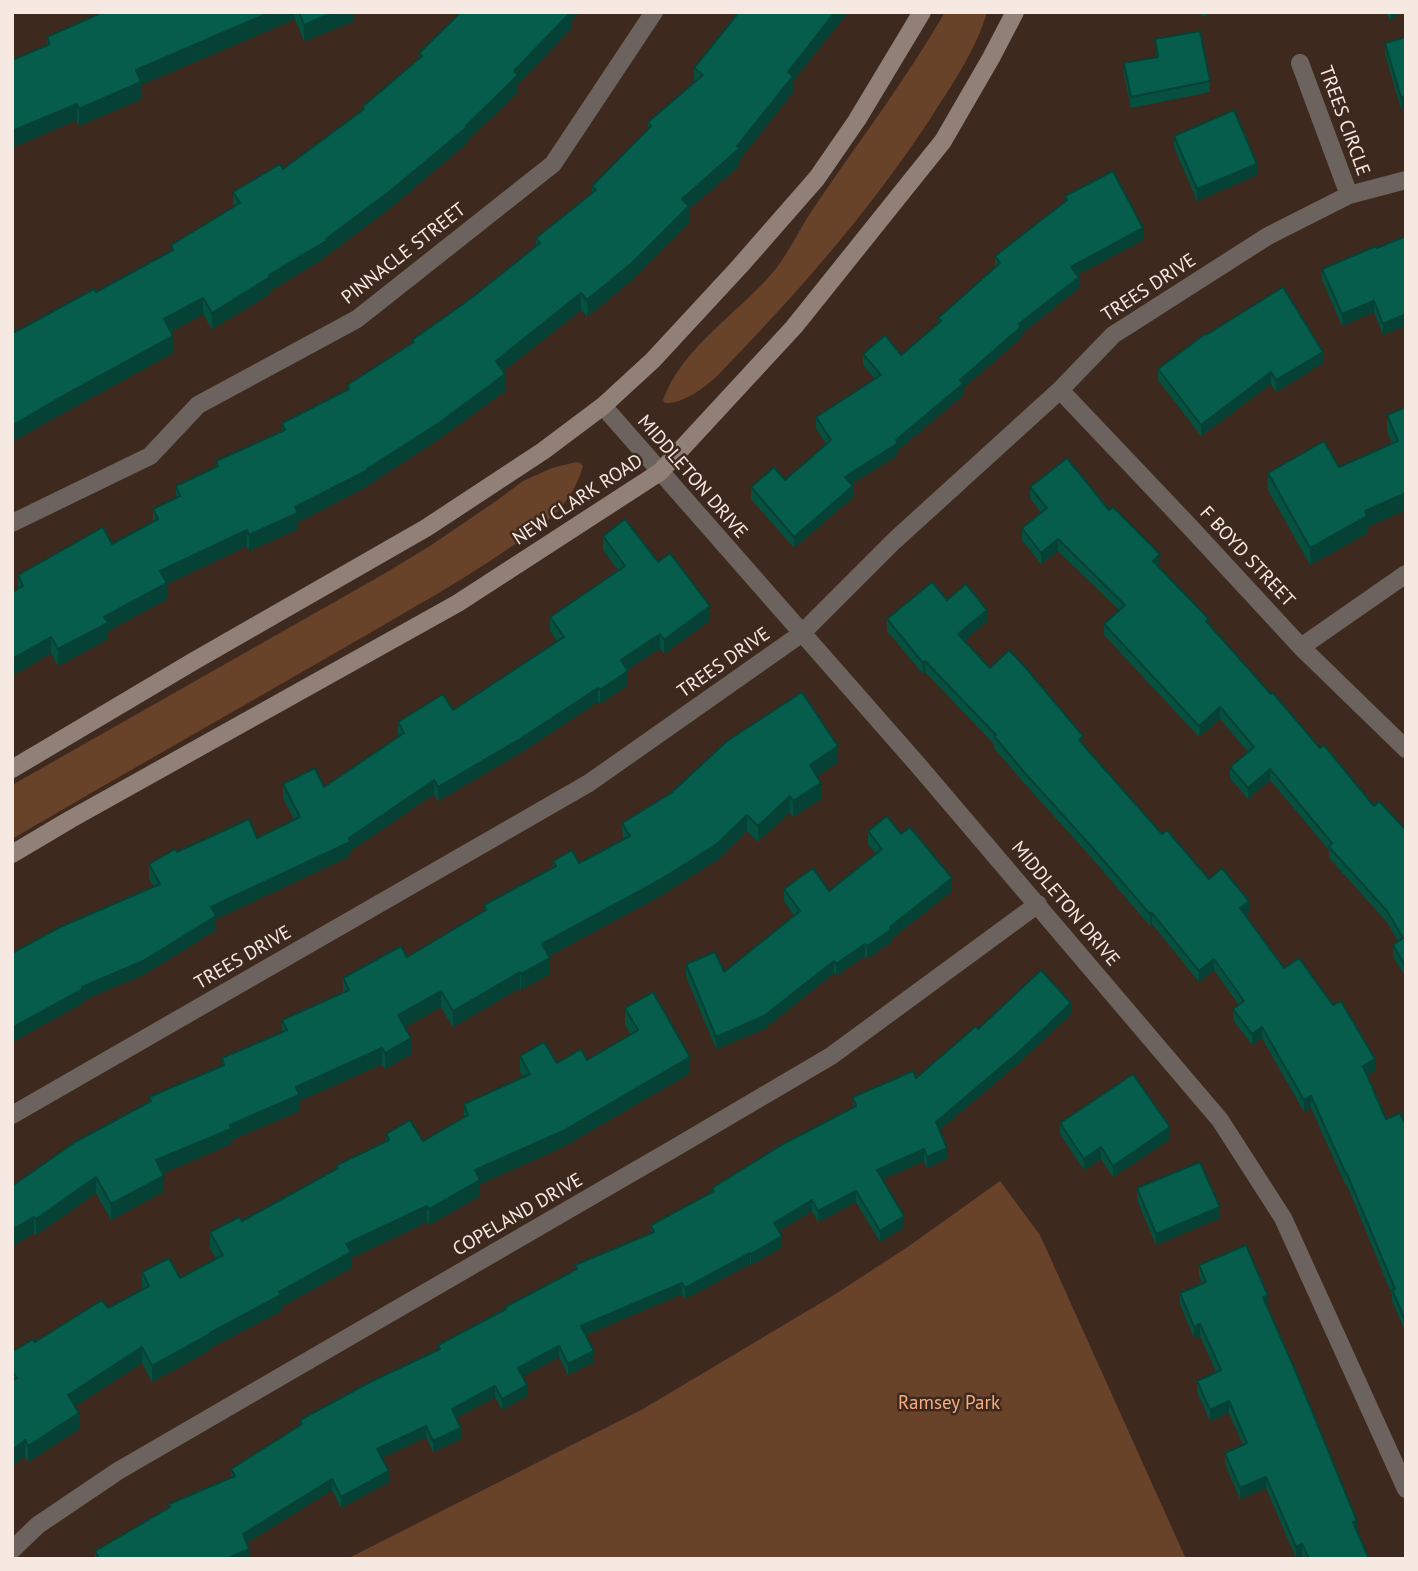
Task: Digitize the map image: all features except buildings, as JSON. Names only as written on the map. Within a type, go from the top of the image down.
[{"type":"main road","points":[[12,769],[426,528],[543,451],[603,406],[653,360],[817,178],[857,120],[922,12]]},
{"type":"main road","name":"NEW CLARK ROAD","points":[[12,854],[458,604],[660,472],[794,327],[943,141],[1014,12]]},
{"type":"street","name":"PINNACLE STREET","points":[[12,523],[150,456],[198,405],[358,319],[553,164],[654,12]]},
{"type":"street","name":"TREES CIRCLE","points":[[1300,63],[1349,195]]},
{"type":"street","name":"TREES DRIVE","points":[[12,1115],[589,783],[801,634],[894,541],[1060,390],[1113,335],[1268,236],[1349,195],[1406,180]]},
{"type":"street","name":"F BOYD STREET","points":[[1060,390],[1301,647],[1406,749]]},
{"type":"street","name":"MIDDLETON DRIVE","points":[[603,406],[1038,904],[1220,1120],[1283,1218],[1406,1489]]},
{"type":"street","points":[[1301,647],[1406,574]]},
{"type":"street","name":"COPELAND DRIVE","points":[[12,1550],[38,1525],[118,1471],[831,1056],[1038,904]]},
{"type":"green space","points":[[945,12],[987,12],[977,40],[963,66],[908,151],[831,251],[717,376],[686,398],[665,403],[663,400],[683,363],[780,263],[811,211],[899,85]]},
{"type":"green space","points":[[576,462],[583,466],[581,473],[563,505],[541,526],[502,553],[423,602],[12,839],[12,785],[382,575],[430,546],[523,481],[552,468]]},
{"type":"green space","name":"Ramsey Park","points":[[1000,1181],[1040,1235],[1186,1559],[347,1559],[643,1409],[834,1295]]}]
